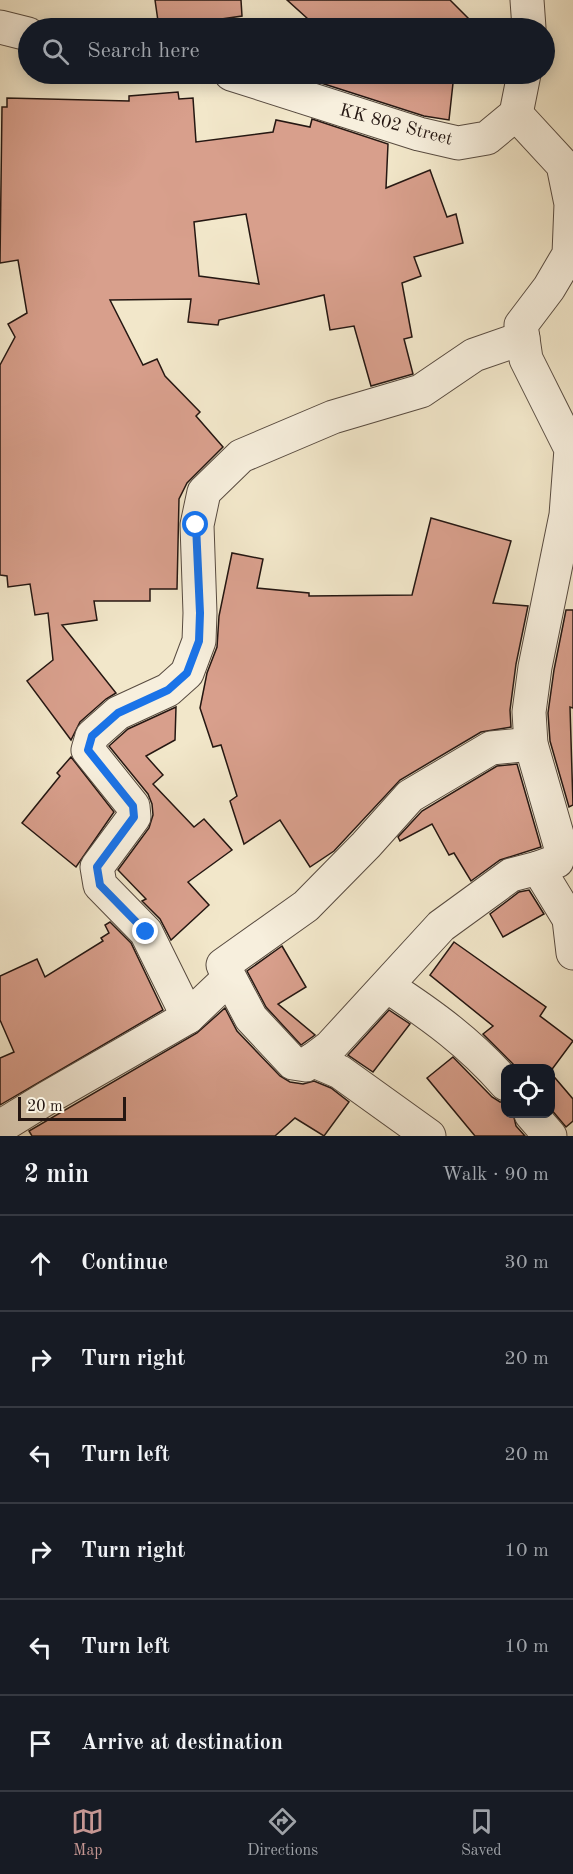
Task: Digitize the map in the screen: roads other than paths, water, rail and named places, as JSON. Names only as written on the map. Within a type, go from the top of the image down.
[{"type":"street","points":[[527,0],[528,18]]},
{"type":"street","points":[[0,27],[18,32]]},
{"type":"street","name":"KK 802 Street","points":[[262,84],[419,134],[458,143],[487,138],[516,114]]},
{"type":"street","points":[[522,84],[516,114],[568,168],[571,204],[569,254],[549,288],[521,325],[526,359],[571,448],[569,516],[535,667],[530,712],[531,744],[561,848],[557,861],[511,875],[441,926],[330,1047],[306,1065],[293,1063],[251,1018],[223,965],[306,906],[410,796],[492,748],[531,744]]},
{"type":"street","points":[[188,1017],[146,932],[100,885],[97,867],[134,817],[133,806],[88,750],[92,736],[118,713],[168,690],[187,673],[199,641],[196,525],[204,492],[241,456],[333,417],[421,391],[474,355],[523,339]]},
{"type":"street","points":[[538,868],[569,919],[573,953]]},
{"type":"street","points":[[0,1127],[188,1017],[229,978]]},
{"type":"street","points":[[387,986],[433,1016],[482,1057],[501,1078]]},
{"type":"street","points":[[312,1060],[340,1072],[429,1136]]},
{"type":"street","points":[[535,1118],[550,1136]]},
{"type":"street","points":[[564,1136],[573,1128]]}]
